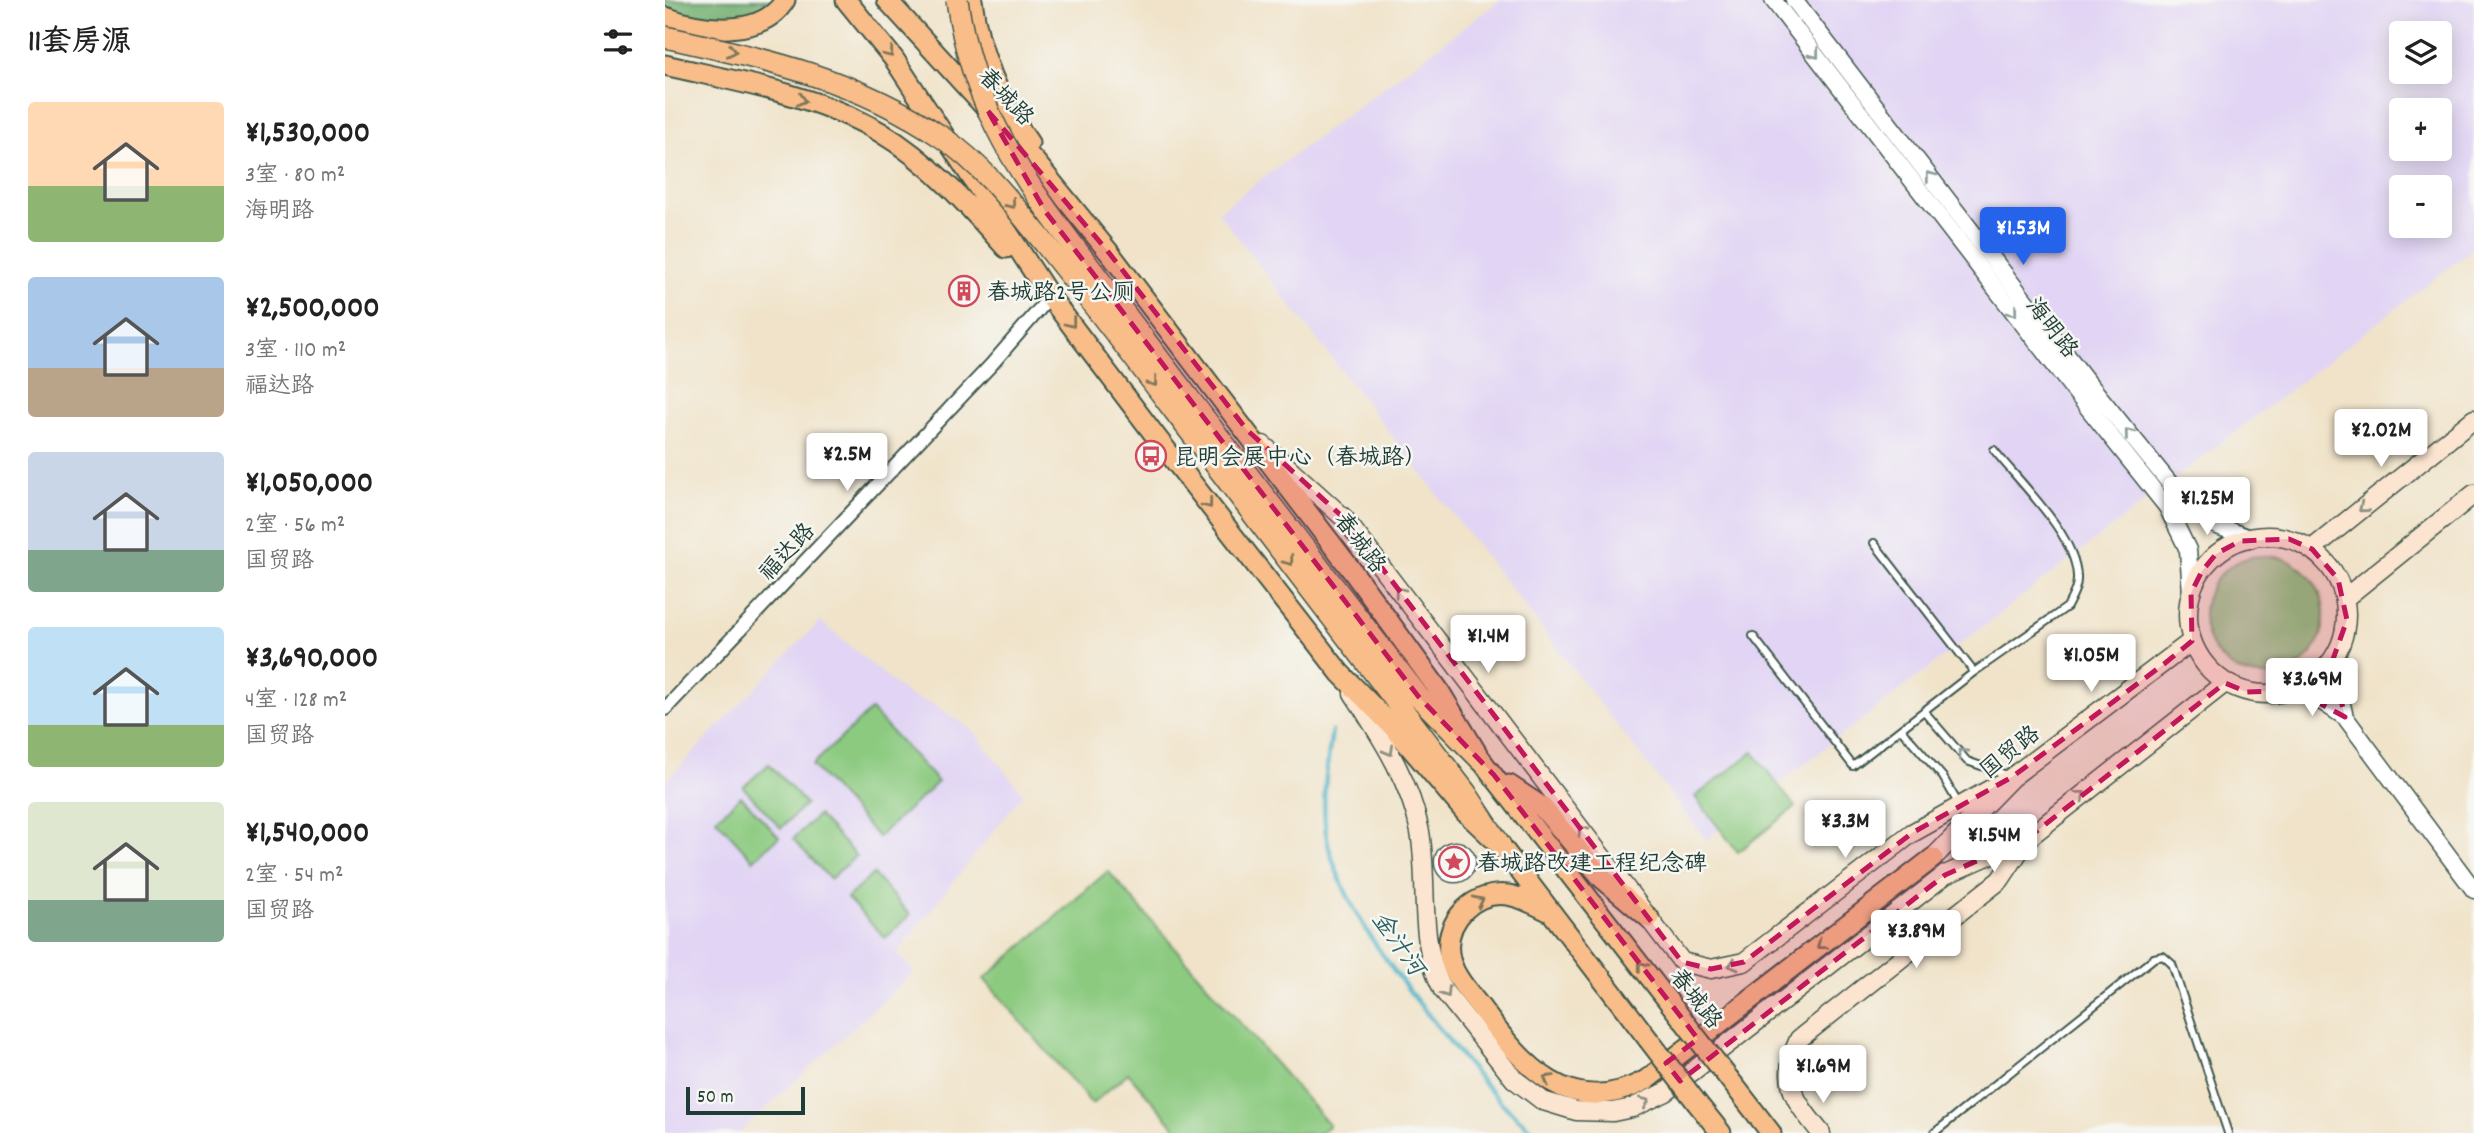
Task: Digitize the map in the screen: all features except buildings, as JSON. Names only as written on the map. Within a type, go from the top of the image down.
[{"type":"highway","points":[[957,0],[965,43],[984,102],[1025,183],[1181,403],[1466,793],[1500,845]]},
{"type":"highway","points":[[670,38],[810,73],[882,102],[945,139],[978,167],[1181,403],[1418,696],[1488,768]]},
{"type":"main road","points":[[665,17],[701,26],[749,26],[773,15],[785,0]]},
{"type":"main road","points":[[846,0],[894,59],[1050,297],[1340,673],[1388,748],[1407,785],[1420,833],[1427,945],[1435,976],[1454,1006],[1514,1079],[1528,1092],[1559,1107],[1596,1113],[1632,1108],[1666,1092],[1945,875],[2028,838],[2225,683]]},
{"type":"main road","name":"春城路","points":[[887,0],[1037,164],[1106,249],[1247,430],[1438,689],[1488,768],[1771,1133]]},
{"type":"main road","points":[[972,0],[980,43],[1022,132],[1106,249]]},
{"type":"main road","points":[[665,65],[802,99],[881,133],[929,169],[960,198],[1050,297]]},
{"type":"main road","points":[[2312,550],[2474,419]]},
{"type":"main road","points":[[1247,430],[1344,518],[1682,962],[1711,969],[1744,962],[1912,833],[2012,777]]},
{"type":"main road","points":[[2345,598],[2474,494]]},
{"type":"main road","points":[[2265,536],[2289,539],[2312,550],[2327,563],[2338,579],[2345,598],[2347,620],[2342,642],[2332,662],[2316,678],[2295,690],[2259,694],[2225,683],[2205,665],[2192,641],[2188,617],[2191,593],[2202,571],[2216,554],[2252,539],[2265,536]]},
{"type":"main road","name":"国贸路","points":[[1933,858],[2012,777],[2192,641]]},
{"type":"main road","points":[[1340,673],[1393,727],[1466,813],[1500,845],[1721,1133]]},
{"type":"main road","points":[[1488,768],[1542,807],[1603,879],[1649,918]]},
{"type":"main road","points":[[1821,1133],[1795,1101],[1788,1072],[1799,1039],[2000,880],[2028,838]]},
{"type":"main road","points":[[1550,912],[1509,895],[1478,900],[1455,921],[1448,942],[1451,963],[1510,1046],[1542,1077],[1577,1093],[1611,1093],[1646,1080],[1933,858]]},
{"type":"street","name":"海明路","points":[[1773,0],[2073,390],[2167,507],[2188,550],[2191,593]]},
{"type":"street","name":"海明路","points":[[1794,0],[2086,380],[2180,496],[2215,525],[2252,539]]},
{"type":"street","name":"福达路","points":[[665,709],[991,365],[1050,297]]},
{"type":"street","points":[[2332,662],[2345,717]]},
{"type":"street","points":[[2295,690],[2316,698],[2345,717],[2474,890]]},
{"type":"lane","points":[[1752,636],[1853,766],[1974,672],[2067,607],[2075,593],[2077,577],[2070,546],[1994,450]]},
{"type":"lane","points":[[1874,543],[1974,672]]},
{"type":"lane","points":[[1924,711],[1967,761],[2012,777]]},
{"type":"lane","points":[[1901,729],[1943,777],[1960,806]]},
{"type":"lane","points":[[1934,1133],[2154,958],[2163,956],[2172,964],[2228,1133]]},
{"type":"highlighted area","points":[[988,111],[1106,249],[1247,430],[1344,518],[1682,962],[1711,969],[1744,962],[1912,833],[2012,777],[2164,664],[2192,641],[2191,593],[2202,571],[2216,554],[2240,541],[2289,539],[2312,549],[2338,579],[2347,620],[2332,662],[2345,717],[2295,690],[2247,692],[2225,683],[2028,838],[1945,875],[1680,1081],[1666,1063],[1698,1039],[1494,775],[1418,696],[1045,211]]},
{"type":"shaded area","points":[[1500,0],[2474,0],[2474,248],[1706,840],[1218,212]]},
{"type":"shaded area","points":[[820,621],[910,697],[933,704],[973,731],[1023,794],[897,953],[914,972],[739,1133],[665,1133],[665,782]]},
{"type":"green space","points":[[665,0],[769,0],[746,16],[720,20],[665,9]]},
{"type":"green space","points":[[2264,556],[2287,561],[2306,574],[2319,593],[2324,616],[2319,639],[2306,658],[2287,671],[2264,676],[2241,671],[2222,658],[2209,639],[2204,616],[2209,593],[2222,574],[2241,561]]},
{"type":"green space","points":[[871,710],[938,782],[878,837],[812,765]]},
{"type":"green space","points":[[1753,752],[1795,807],[1738,852],[1695,797]]},
{"type":"green space","points":[[769,764],[806,804],[781,828],[743,787]]},
{"type":"green space","points":[[741,796],[779,837],[753,860],[716,819]]},
{"type":"green space","points":[[818,815],[856,856],[830,879],[793,839]]},
{"type":"green space","points":[[1108,871],[1329,1125],[1320,1133],[1180,1133],[1128,1073],[1092,1104],[984,979]]},
{"type":"green space","points":[[873,874],[910,915],[885,938],[847,898]]},
{"type":"waterway","name":"金汁河","points":[[1332,731],[1327,763],[1325,827],[1332,858],[1353,907],[1396,974],[1467,1063],[1499,1100],[1537,1133]]},
{"type":"place","name":"春城路2号公厕","points":[[964,291]]},
{"type":"place","name":"昆明会展中心（春城路）","points":[[1151,456]]},
{"type":"place","name":"春城路改建工程纪念碑","points":[[1454,862]]}]
